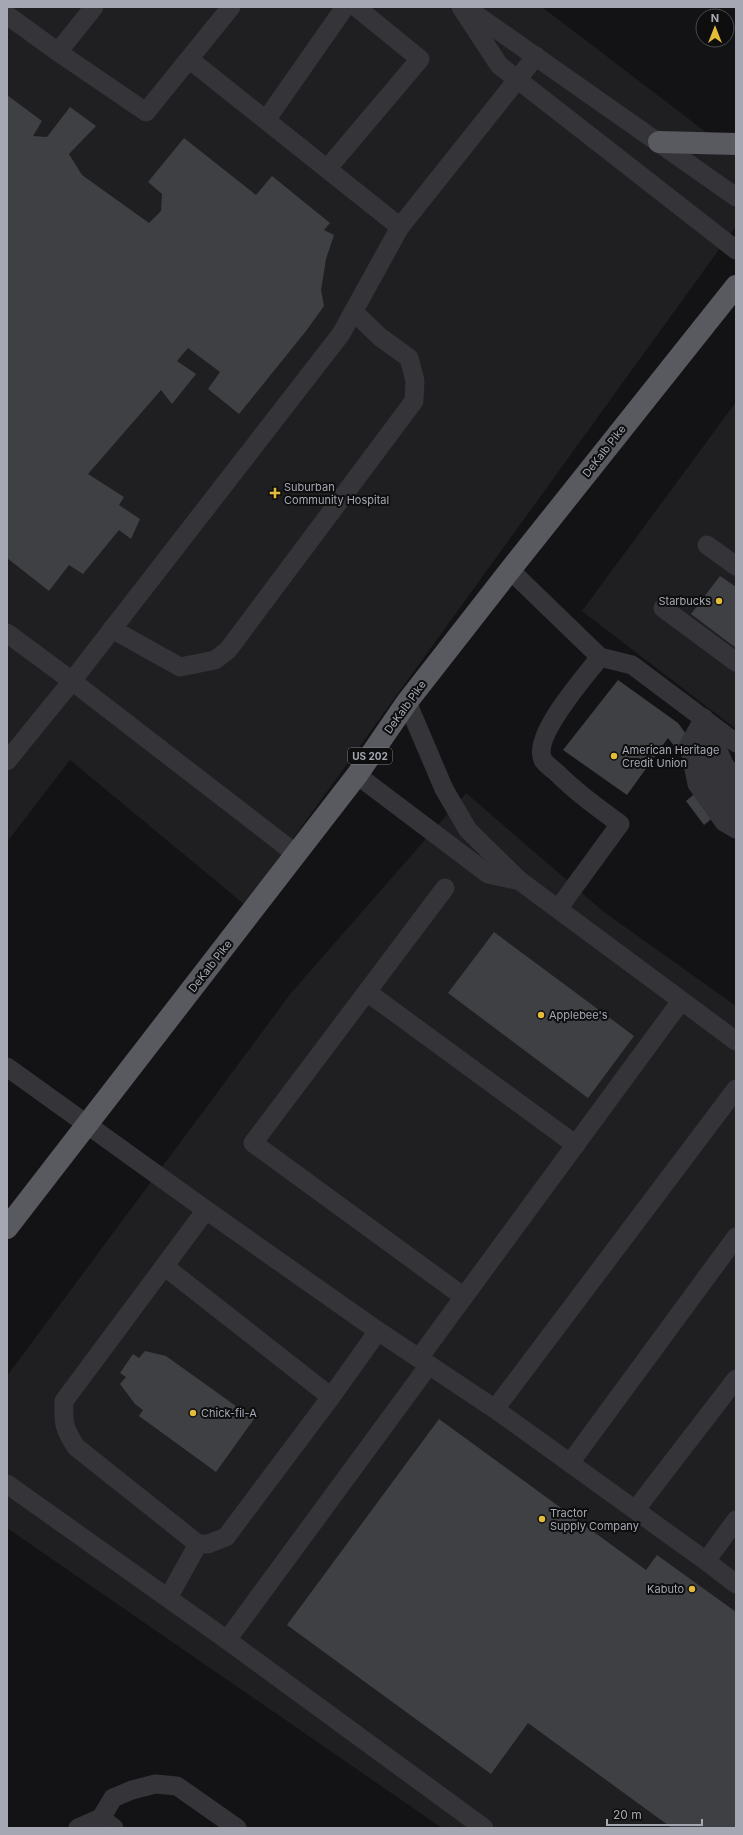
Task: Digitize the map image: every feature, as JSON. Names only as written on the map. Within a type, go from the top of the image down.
[{"type":"highway","points":[[659,142],[736,144]]},
{"type":"highway","name":"DeKalb Pike","points":[[7,1228],[357,775],[407,702],[736,286]]},
{"type":"lane","points":[[58,52],[94,7]]},
{"type":"lane","points":[[7,15],[146,112],[231,7]]},
{"type":"lane","points":[[266,120],[345,7]]},
{"type":"lane","points":[[328,169],[420,59],[356,7]]},
{"type":"lane","points":[[461,7],[499,65],[736,250]]},
{"type":"lane","points":[[465,7],[736,197]]},
{"type":"lane","points":[[7,761],[72,681],[341,334],[400,227],[536,56]]},
{"type":"lane","points":[[189,59],[400,227]]},
{"type":"lane","points":[[112,629],[180,667],[215,660],[228,650],[414,401],[414,381],[409,358],[380,337],[354,312]]},
{"type":"lane","points":[[707,545],[736,566]]},
{"type":"lane","points":[[510,570],[600,657],[632,665],[730,739],[736,757]]},
{"type":"lane","points":[[663,608],[736,662]]},
{"type":"lane","points":[[7,633],[72,681],[296,854]]},
{"type":"lane","points":[[558,909],[620,824],[574,790],[544,760],[542,753],[542,741],[546,732],[576,685],[600,657]]},
{"type":"lane","points":[[407,702],[444,789],[468,830],[520,881],[736,1041]]},
{"type":"lane","points":[[704,718],[724,764],[736,781]]},
{"type":"lane","points":[[704,718],[704,740],[710,770],[736,808]]},
{"type":"lane","points":[[704,718],[689,745],[697,784],[724,822],[736,829]]},
{"type":"lane","points":[[357,775],[488,874],[520,881]]},
{"type":"lane","points":[[445,888],[253,1143],[464,1297]]},
{"type":"lane","points":[[367,992],[576,1144]]},
{"type":"lane","points":[[227,1640],[424,1362],[464,1297],[681,1001]]},
{"type":"lane","points":[[7,1067],[60,1106],[88,1123],[206,1210],[378,1331],[495,1409],[736,1584]]},
{"type":"lane","points":[[495,1409],[736,1090]]},
{"type":"lane","points":[[206,1210],[64,1401],[64,1417],[67,1433],[76,1447],[198,1544],[208,1544],[226,1537],[331,1397],[378,1331]]},
{"type":"lane","points":[[570,1463],[736,1237]]},
{"type":"lane","points":[[164,1266],[331,1397]]},
{"type":"lane","points":[[636,1510],[736,1379]]},
{"type":"lane","points":[[7,1484],[227,1640],[484,1828]]},
{"type":"lane","points":[[706,1561],[736,1520]]},
{"type":"lane","points":[[168,1598],[198,1544]]},
{"type":"lane","points":[[78,1828],[108,1823],[113,1798],[132,1790],[155,1784],[176,1786],[236,1828]]},
{"type":"shaded area","name":"Suburban Community Hospital","points":[[7,7],[542,7],[736,155],[736,226],[245,905],[70,760],[7,842]]},
{"type":"shaded area","points":[[736,402],[736,729],[582,611]]},
{"type":"shaded area","points":[[466,793],[604,912],[736,1006],[736,1828],[442,1828],[7,1528],[7,1376],[291,993]]},
{"type":"building","points":[[7,95],[42,121],[33,136],[47,137],[70,107],[96,126],[69,154],[82,175],[149,223],[161,211],[162,194],[148,182],[184,138],[256,195],[272,176],[330,223],[324,230],[334,235],[326,259],[321,290],[324,306],[306,331],[239,414],[208,389],[220,372],[188,348],[177,361],[196,374],[172,404],[161,390],[88,474],[124,497],[119,505],[140,519],[131,539],[119,530],[83,574],[69,565],[49,591],[7,558]]},
{"type":"building","name":"Starbucks","points":[[720,576],[736,587],[736,648],[691,614]]},
{"type":"building","name":"American Heritage Credit Union","points":[[618,680],[678,723],[718,778],[736,763],[736,799],[704,825],[686,801],[705,785],[668,738],[627,795],[563,750]]},
{"type":"building","name":"Applebee's","points":[[494,932],[634,1036],[588,1098],[448,993]]},
{"type":"building","name":"Chick-fil-A","points":[[145,1351],[166,1356],[254,1419],[216,1472],[139,1416],[143,1410],[135,1404],[120,1384],[126,1377],[120,1373],[133,1354],[139,1358]]},
{"type":"building","points":[[439,1419],[646,1570],[657,1555],[736,1612],[736,1828],[672,1828],[528,1723],[491,1774],[287,1625]]},
{"type":"place","name":"Suburban Community Hospital","points":[[275,493]]},
{"type":"place","name":"Starbucks","points":[[719,601]]},
{"type":"place","name":"American Heritage Credit Union","points":[[614,756]]},
{"type":"place","name":"Applebee's","points":[[541,1015]]},
{"type":"place","name":"Chick-fil-A","points":[[193,1413]]},
{"type":"place","name":"Tractor Supply Company","points":[[542,1519]]},
{"type":"place","name":"Kabuto","points":[[692,1589]]}]
